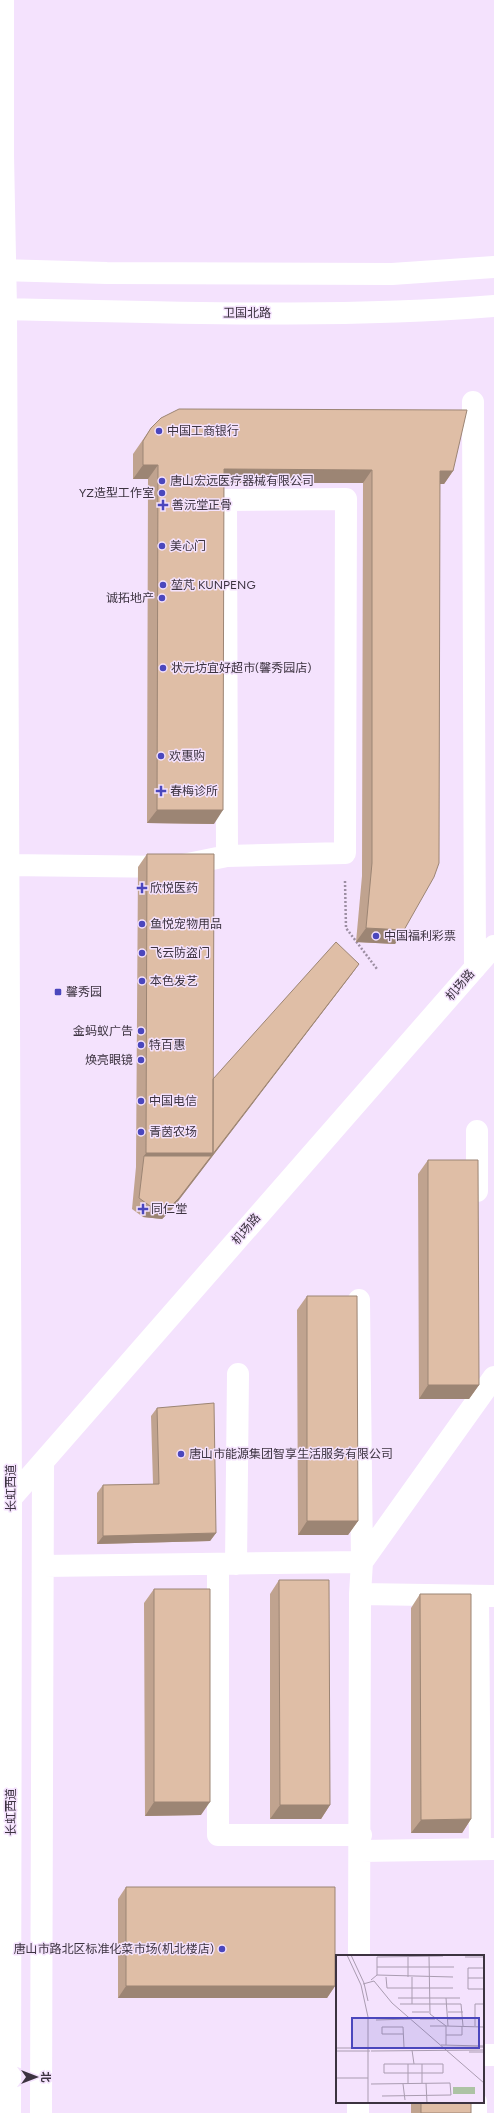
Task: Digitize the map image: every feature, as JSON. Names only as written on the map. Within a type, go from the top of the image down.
[{"type":"street","name":"长虹西道","points":[[2,0],[8,865],[5,1506],[10,2113]]},
{"type":"street","points":[[3,270],[107,273],[392,274],[494,267]]},
{"type":"street","name":"卫国北路","points":[[3,309],[160,314],[418,312],[494,306]]},
{"type":"street","points":[[473,402],[475,968]]},
{"type":"street","points":[[8,865],[173,867],[227,856],[345,853],[346,499],[226,500],[227,856]]},
{"type":"street","name":"机场路","points":[[5,1506],[494,946]]},
{"type":"street","points":[[477,1131],[477,1210]]},
{"type":"street","points":[[358,1300],[362,1562],[360,1594],[361,1843],[359,1955]]},
{"type":"street","points":[[362,1562],[478,1398],[486,1372]]},
{"type":"street","points":[[238,1374],[227,1564],[218,1835],[487,1849],[486,1596],[360,1594]]},
{"type":"street","points":[[41,2113],[43,1462]]},
{"type":"street","points":[[43,1566],[362,1562]]},
{"type":"path","points":[[345,853],[346,928],[377,970]]},
{"type":"building","points":[[179,409],[467,410],[453,471],[440,471],[439,863],[434,877],[404,930],[366,928],[372,863],[372,470],[224,469],[223,810],[157,810],[158,465],[143,465],[143,441],[151,428],[161,418]]},
{"type":"building","points":[[147,854],[214,854],[213,1153],[146,1153]]},
{"type":"building","points":[[336,942],[359,964],[179,1198],[169,1208],[150,1206],[139,1198],[144,1156],[211,1156],[213,1153],[213,1079]]},
{"type":"building","points":[[428,1160],[478,1160],[479,1385],[428,1385]]},
{"type":"building","points":[[307,1296],[357,1296],[358,1521],[307,1521]]},
{"type":"building","name":"唐山市能源集团智享生活服务有限公司","points":[[214,1403],[216,1533],[103,1536],[103,1485],[159,1484],[157,1408]]},
{"type":"building","points":[[279,1580],[329,1580],[330,1805],[280,1805]]},
{"type":"building","points":[[154,1589],[210,1589],[210,1802],[154,1802]]},
{"type":"building","points":[[420,1594],[471,1594],[471,1819],[421,1820]]},
{"type":"building","name":"唐山市路北区标准化菜市场(机北楼店)","points":[[126,1887],[335,1887],[335,1986],[126,1986]]},
{"type":"building","points":[[421,2103],[471,2103],[471,2113],[421,2113]]},
{"type":"place","name":"中国工商银行","points":[[159,431]]},
{"type":"place","name":"唐山宏远医疗器械有限公司","points":[[162,481]]},
{"type":"place","name":"YZ造型工作室","points":[[162,493]]},
{"type":"place","name":"善沅堂正骨","points":[[163,505]]},
{"type":"place","name":"美心门","points":[[162,546]]},
{"type":"place","name":"堃芃 KUNPENG","points":[[163,585]]},
{"type":"place","name":"诚拓地产","points":[[162,598]]},
{"type":"place","name":"状元坊宜好超市(馨秀园店)","points":[[163,668]]},
{"type":"place","name":"欢惠购","points":[[161,756]]},
{"type":"place","name":"春梅诊所","points":[[161,791]]},
{"type":"place","name":"欣悦医药","points":[[142,888]]},
{"type":"place","name":"鱼悦宠物用品","points":[[142,924]]},
{"type":"place","name":"中国福利彩票","points":[[376,936]]},
{"type":"place","name":"飞云防盗门","points":[[142,953]]},
{"type":"place","name":"本色发艺","points":[[142,981]]},
{"type":"place","name":"馨秀园","points":[[58,992]]},
{"type":"place","name":"金蚂蚁广告","points":[[141,1031]]},
{"type":"place","name":"特百惠","points":[[141,1045]]},
{"type":"place","name":"焕亮眼镜","points":[[141,1060]]},
{"type":"place","name":"中国电信","points":[[141,1101]]},
{"type":"place","name":"青茵农场","points":[[141,1132]]},
{"type":"place","name":"同仁堂","points":[[143,1209]]},
{"type":"place","name":"唐山市能源集团智享生活服务有限公司","points":[[181,1454]]},
{"type":"place","name":"唐山市路北区标准化菜市场(机北楼店)","points":[[222,1949]]}]
